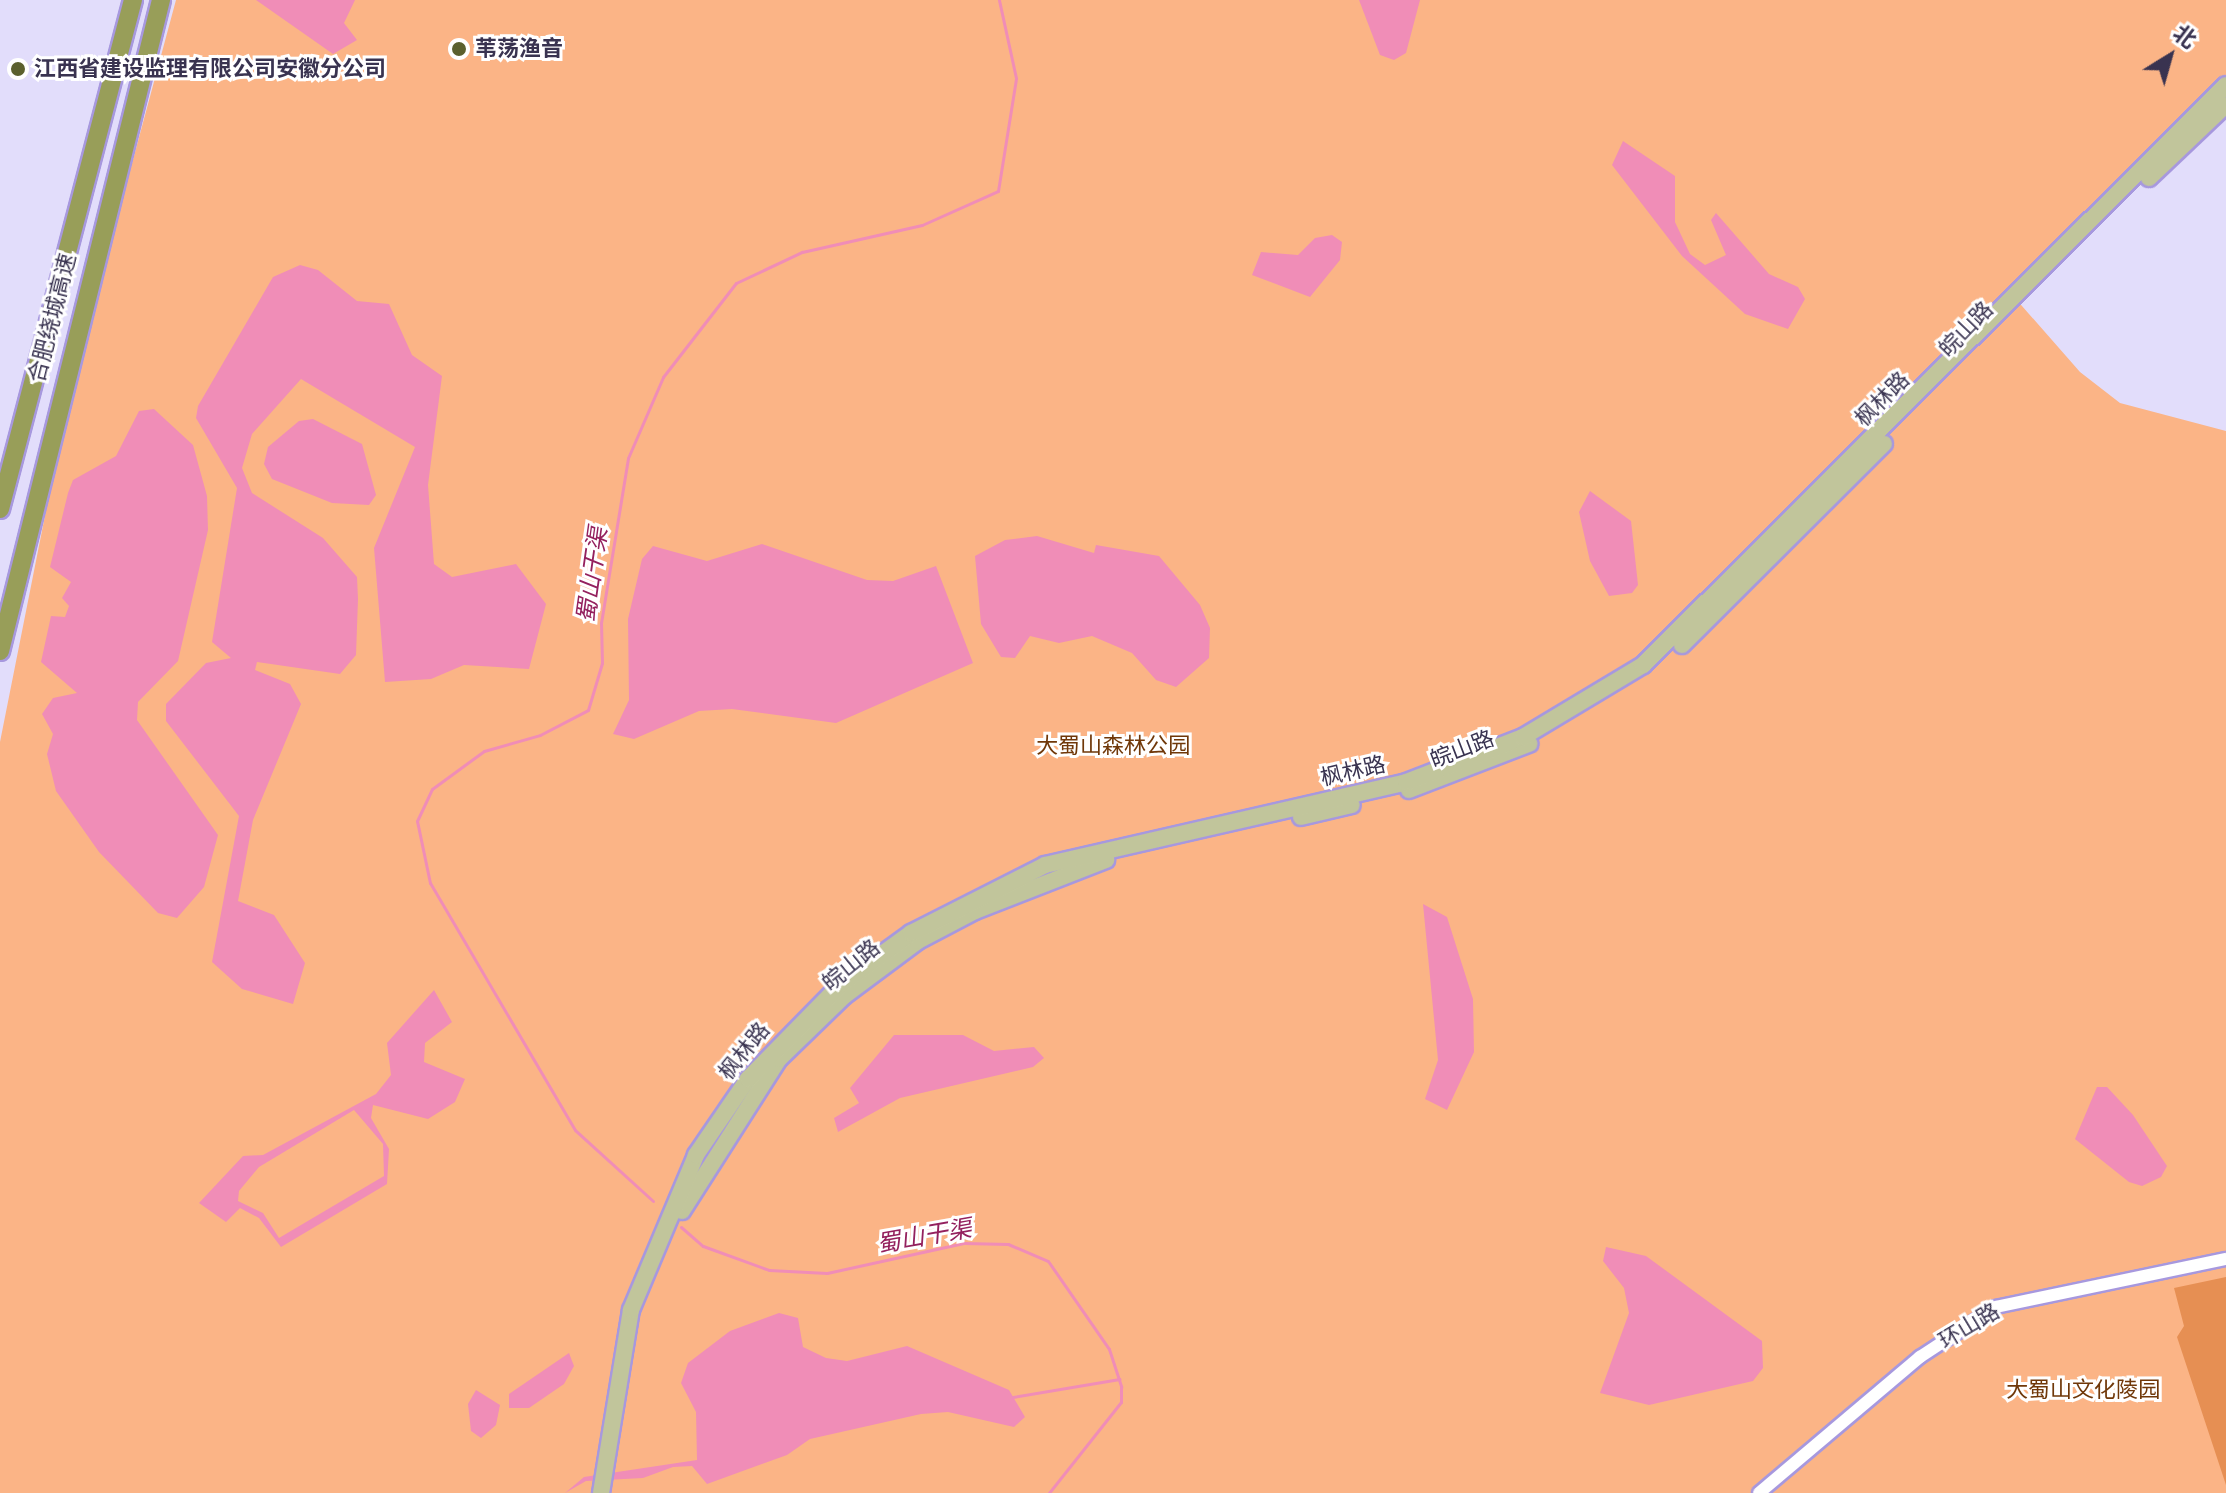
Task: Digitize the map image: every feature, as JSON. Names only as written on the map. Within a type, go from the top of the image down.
[{"type":"highway","name":"合肥绕城高速","points":[[0,509],[133,0]]},
{"type":"highway","name":"合肥绕城高速","points":[[0,651],[161,0]]},
{"type":"main road","name":"枫林路","points":[[601,1493],[609,1460],[631,1310],[696,1155],[765,1058],[842,983],[911,933],[1045,865],[1406,782],[1523,737],[1629,674],[1694,621],[2226,85]]},
{"type":"main road","name":"皖山路","points":[[609,1460],[641,1315],[684,1205],[770,1071],[844,996],[918,941],[1033,883],[1139,850],[1431,785],[1504,757],[1606,701],[1713,620],[2081,242],[2226,105]]},
{"type":"main road","name":"枫林路","points":[[609,1460],[610,1493]]},
{"type":"street","name":"环山路","points":[[1759,1493],[1920,1357],[1996,1307],[2226,1259]]},
{"type":"green space","name":"大蜀山森林公园","points":[[176,0],[2226,0],[2226,85],[2015,298],[2080,372],[2120,403],[2226,431],[2226,1493],[0,1493],[0,742],[67,405]]},
{"type":"shaded area","points":[[256,0],[355,0],[344,23],[357,40],[333,54]]},
{"type":"shaded area","points":[[1359,0],[1420,0],[1406,53],[1394,60],[1380,55]]},
{"type":"shaded area","points":[[1623,141],[1675,176],[1675,222],[1690,254],[1705,265],[1726,255],[1711,220],[1716,213],[1769,274],[1798,287],[1805,299],[1788,329],[1745,314],[1682,256],[1612,165]]},
{"type":"shaded area","points":[[1332,235],[1342,242],[1340,260],[1310,297],[1252,275],[1261,252],[1298,255],[1315,238]]},
{"type":"shaded area","points":[[300,265],[318,270],[357,301],[389,304],[412,355],[442,376],[428,485],[434,564],[452,577],[516,564],[546,604],[529,669],[464,665],[431,679],[385,682],[374,548],[415,447],[301,379],[252,434],[242,468],[252,493],[323,538],[357,577],[356,655],[340,674],[257,662],[255,670],[290,684],[301,704],[253,820],[238,901],[274,915],[305,963],[293,1004],[242,989],[212,962],[239,816],[166,721],[166,704],[206,663],[231,658],[212,642],[237,488],[196,418],[198,406],[273,277]]},
{"type":"shaded area","points":[[154,409],[193,445],[207,496],[208,530],[178,661],[138,702],[137,720],[218,835],[204,887],[177,918],[158,913],[99,852],[56,791],[47,754],[53,734],[42,714],[53,698],[77,693],[41,662],[51,616],[65,617],[69,606],[62,598],[71,582],[50,567],[68,493],[73,480],[116,456],[139,411]]},
{"type":"shaded area","points":[[313,419],[362,444],[376,495],[369,505],[332,503],[272,479],[264,464],[268,447],[299,421]]},
{"type":"shaded area","points":[[1590,491],[1631,521],[1638,585],[1632,593],[1609,596],[1590,561],[1579,512]]},
{"type":"shaded area","points":[[1037,536],[1094,553],[1096,545],[1159,556],[1200,605],[1210,628],[1209,658],[1176,687],[1156,680],[1132,653],[1092,636],[1059,643],[1030,636],[1015,658],[1001,657],[981,624],[975,556],[1005,540]]},
{"type":"shaded area","points":[[762,544],[867,580],[893,581],[936,566],[973,663],[836,723],[732,709],[699,711],[634,739],[613,734],[629,700],[628,619],[642,559],[653,546],[707,561]]},
{"type":"shaded area","points":[[1423,904],[1447,917],[1473,999],[1474,1052],[1447,1110],[1425,1099],[1438,1060]]},
{"type":"shaded area","points":[[434,990],[452,1022],[425,1043],[424,1062],[465,1079],[455,1102],[428,1119],[373,1105],[371,1118],[389,1149],[387,1184],[281,1247],[259,1218],[240,1208],[226,1222],[199,1203],[243,1156],[263,1155],[376,1094],[391,1075],[387,1043]],"holes":[[[354,1110],[383,1144],[384,1176],[279,1238],[263,1213],[238,1201],[239,1191],[259,1167]]]},
{"type":"shaded area","points":[[894,1035],[963,1035],[994,1051],[1034,1047],[1044,1058],[1033,1067],[900,1098],[838,1132],[834,1118],[859,1103],[850,1088]]},
{"type":"shaded area","points":[[2097,1087],[2107,1087],[2133,1115],[2167,1166],[2161,1177],[2142,1186],[2129,1182],[2075,1139]]},
{"type":"shaded area","points":[[1606,1247],[1646,1256],[1762,1341],[1763,1368],[1753,1381],[1649,1405],[1600,1393],[1629,1313],[1624,1288],[1603,1261]]},
{"type":"shaded area","points":[[2226,1277],[2226,1485],[2177,1337],[2184,1326],[2174,1288]]},
{"type":"shaded area","points":[[779,1313],[798,1318],[803,1347],[826,1358],[847,1361],[907,1346],[1009,1390],[1025,1417],[1014,1427],[948,1412],[921,1414],[810,1439],[787,1455],[707,1484],[692,1466],[673,1467],[643,1478],[586,1481],[565,1493],[584,1477],[697,1460],[696,1412],[681,1383],[688,1363],[730,1331]]},
{"type":"shaded area","points":[[569,1353],[574,1366],[564,1384],[529,1408],[509,1408],[509,1394]]},
{"type":"shaded area","points":[[476,1390],[500,1405],[496,1425],[481,1438],[471,1431],[468,1404]]},
{"type":"waterway","name":"蜀山干渠","points":[[653,1201],[575,1130],[430,883],[417,821],[432,789],[484,751],[540,735],[588,710],[602,663],[601,623],[628,458],[663,377],[736,283],[802,252],[922,225],[998,191],[1016,78],[999,0]]},
{"type":"waterway","name":"蜀山干渠","points":[[681,1227],[703,1246],[769,1270],[827,1273],[964,1243],[1008,1244],[1048,1261],[1109,1349],[1121,1387],[1121,1402],[1049,1493]]},
{"type":"waterway","points":[[1013,1397],[1119,1379]]},
{"type":"place","name":"苇荡渔音","points":[[459,49]]},
{"type":"place","name":"江西省建设监理有限公司安徽分公司","points":[[18,69]]},
{"type":"park label","name":"大蜀山文化陵园","points":[[2083,1390]]}]
